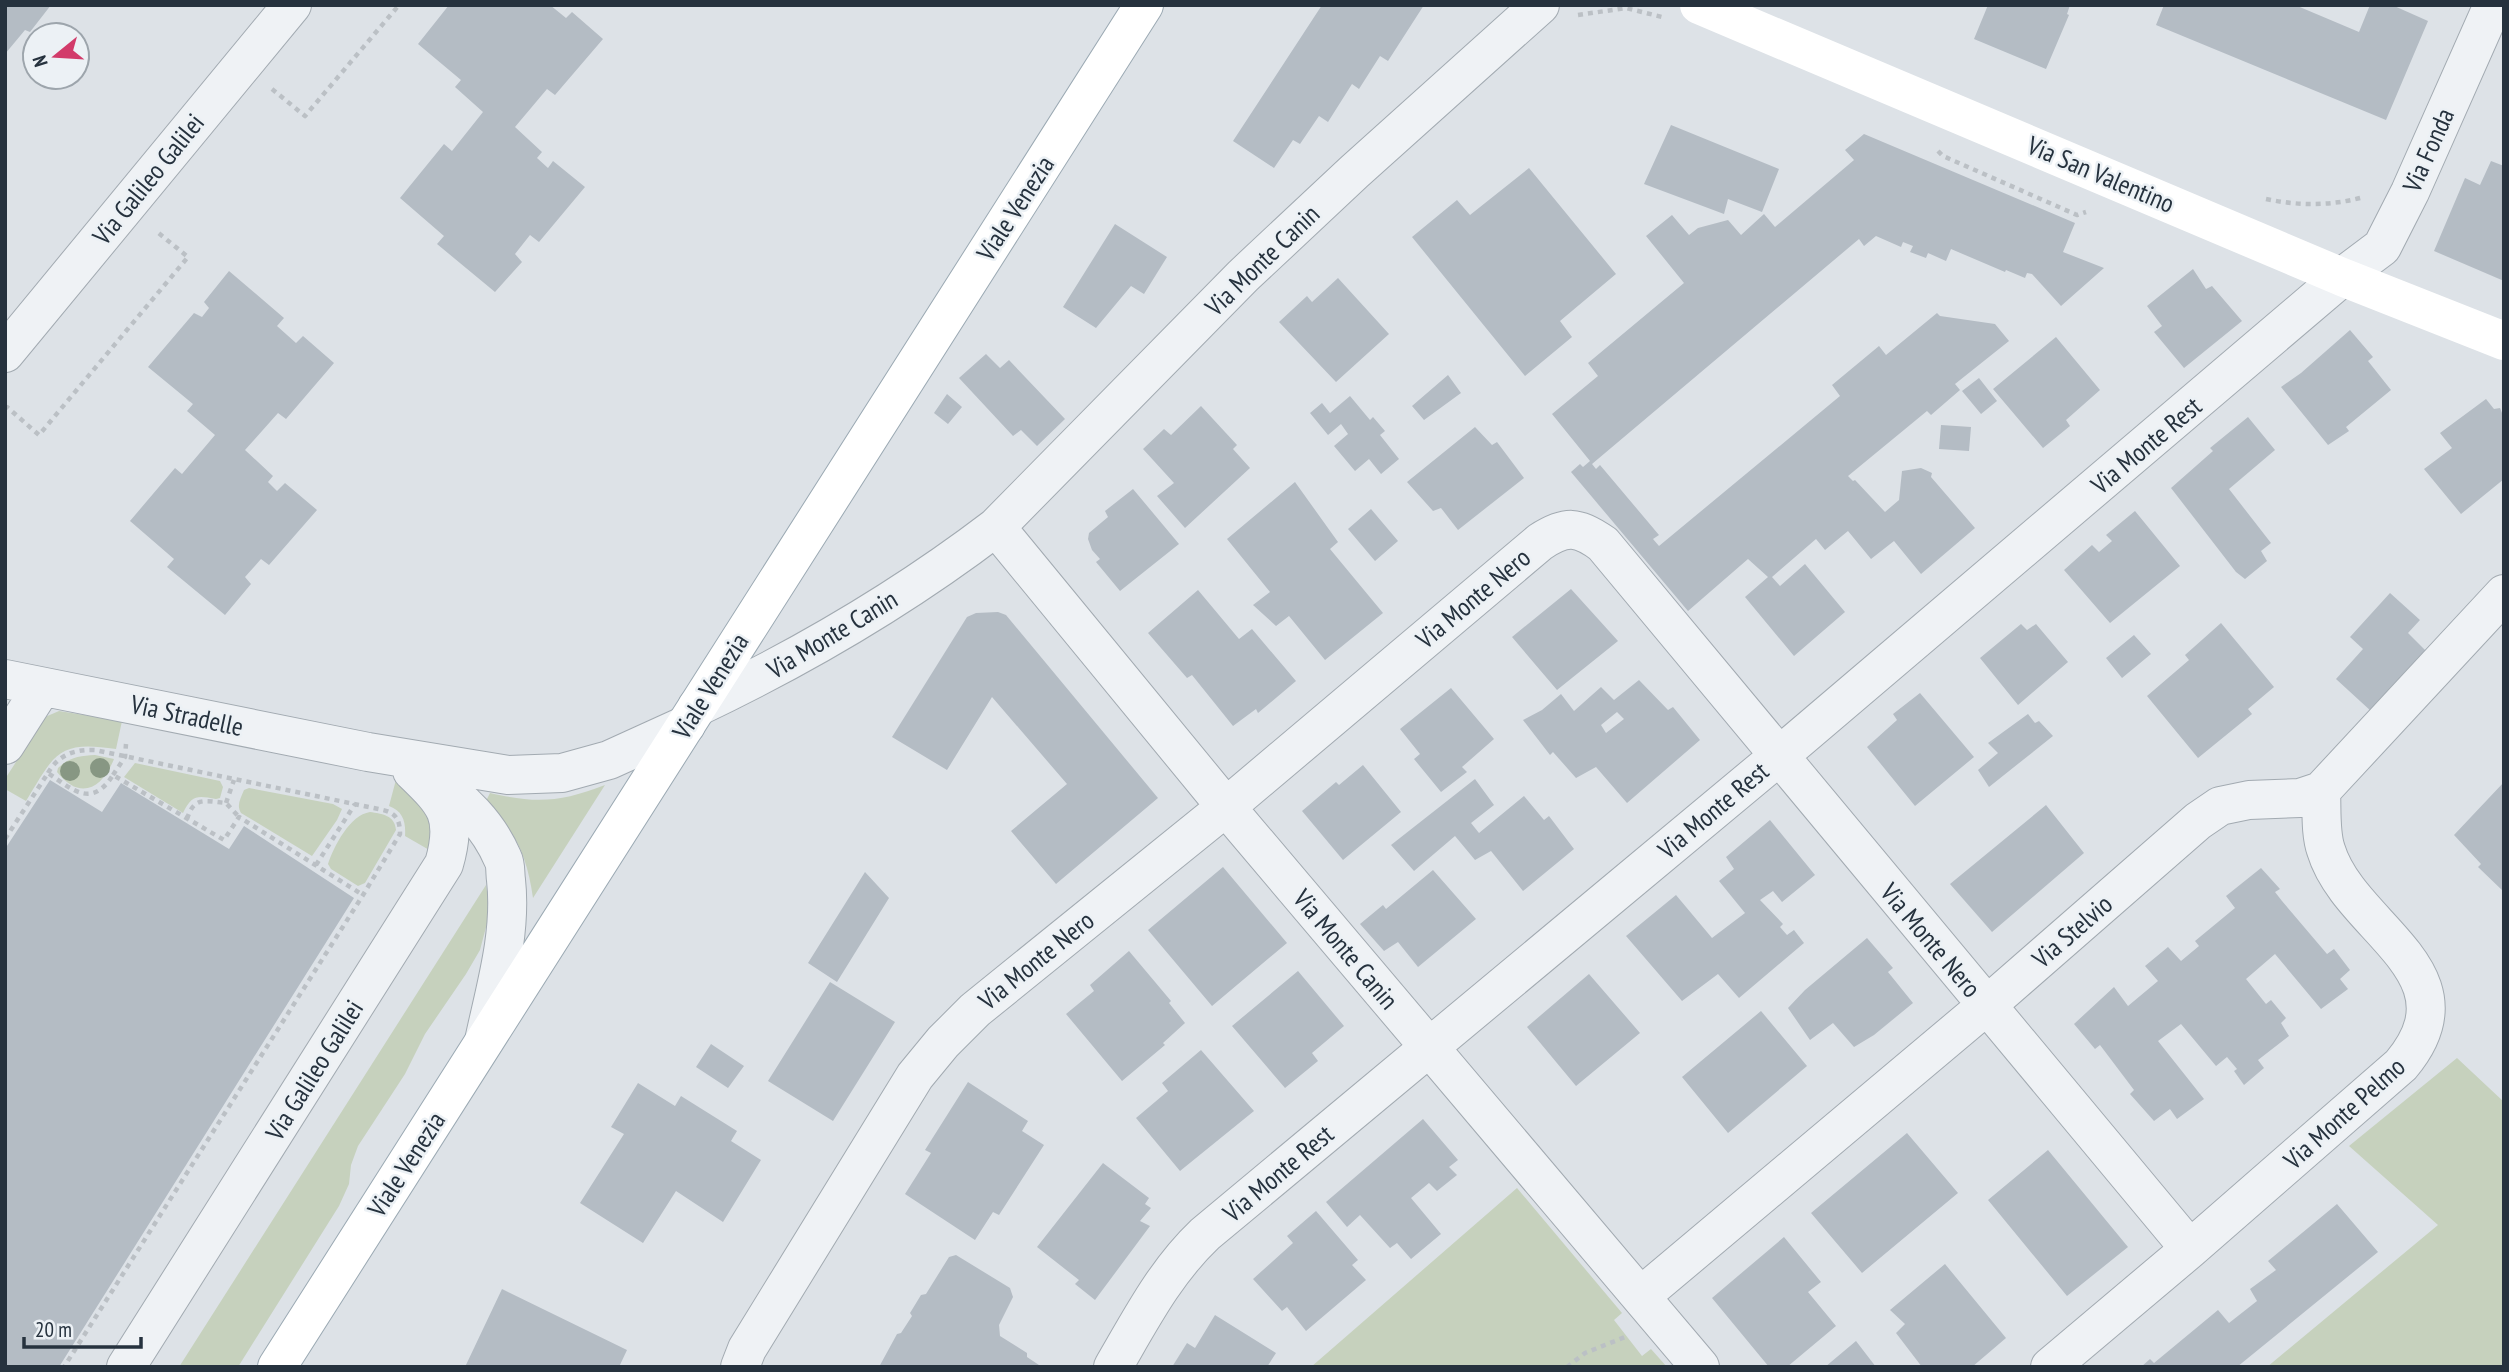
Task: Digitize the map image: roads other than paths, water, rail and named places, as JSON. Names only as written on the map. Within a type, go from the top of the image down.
[{"type":"main road","name":"Viale Venezia","points":[[277,1367],[1144,5]]},
{"type":"main road","name":"Via San Valentino","points":[[1685,13],[2504,341]]},
{"type":"street","name":"Via Galileo Galilei","points":[[5,353],[292,5]]},
{"type":"street","name":"Via Fonda","points":[[2342,277],[2382,247],[2410,192],[2493,5]]},
{"type":"street","name":"Via Monte Canin","points":[[691,716],[865,616],[996,527],[1244,276],[1339,186],[1553,12]]},
{"type":"street","name":"Via Monte Rest","points":[[1112,1367],[1164,1279],[1182,1255],[1205,1234],[1779,756],[2342,277]]},
{"type":"street","name":"Via Monte Canin","points":[[996,527],[1226,807],[1700,1367]]},
{"type":"street","name":"Via Monte Nero","points":[[740,1367],[747,1349],[915,1076],[943,1042],[975,1010],[1226,807],[1540,542],[1555,532],[1570,528],[1586,532],[1603,544],[2190,1249]]},
{"type":"street","points":[[2321,791],[2504,594]]},
{"type":"street","name":"Via Stradelle","points":[[5,679],[368,752],[508,775],[562,773],[609,760],[691,716]]},
{"type":"street","points":[[5,745],[42,687]]},
{"type":"street","name":"Via Stradelle","points":[[368,752],[445,788],[477,816],[504,860],[508,896],[505,942],[484,1043]]},
{"type":"street","name":"Via Galileo Galilei","points":[[126,1367],[444,864],[450,833],[444,804],[412,771]]},
{"type":"street","name":"Via Stelvio","points":[[1648,1304],[2198,821],[2220,806],[2249,800],[2300,798],[2321,791]]},
{"type":"street","name":"Via Monte Pelmo","points":[[2050,1367],[2401,1065],[2417,1046],[2426,1022],[2427,999],[2415,970],[2340,879],[2325,849],[2321,791]]}]
